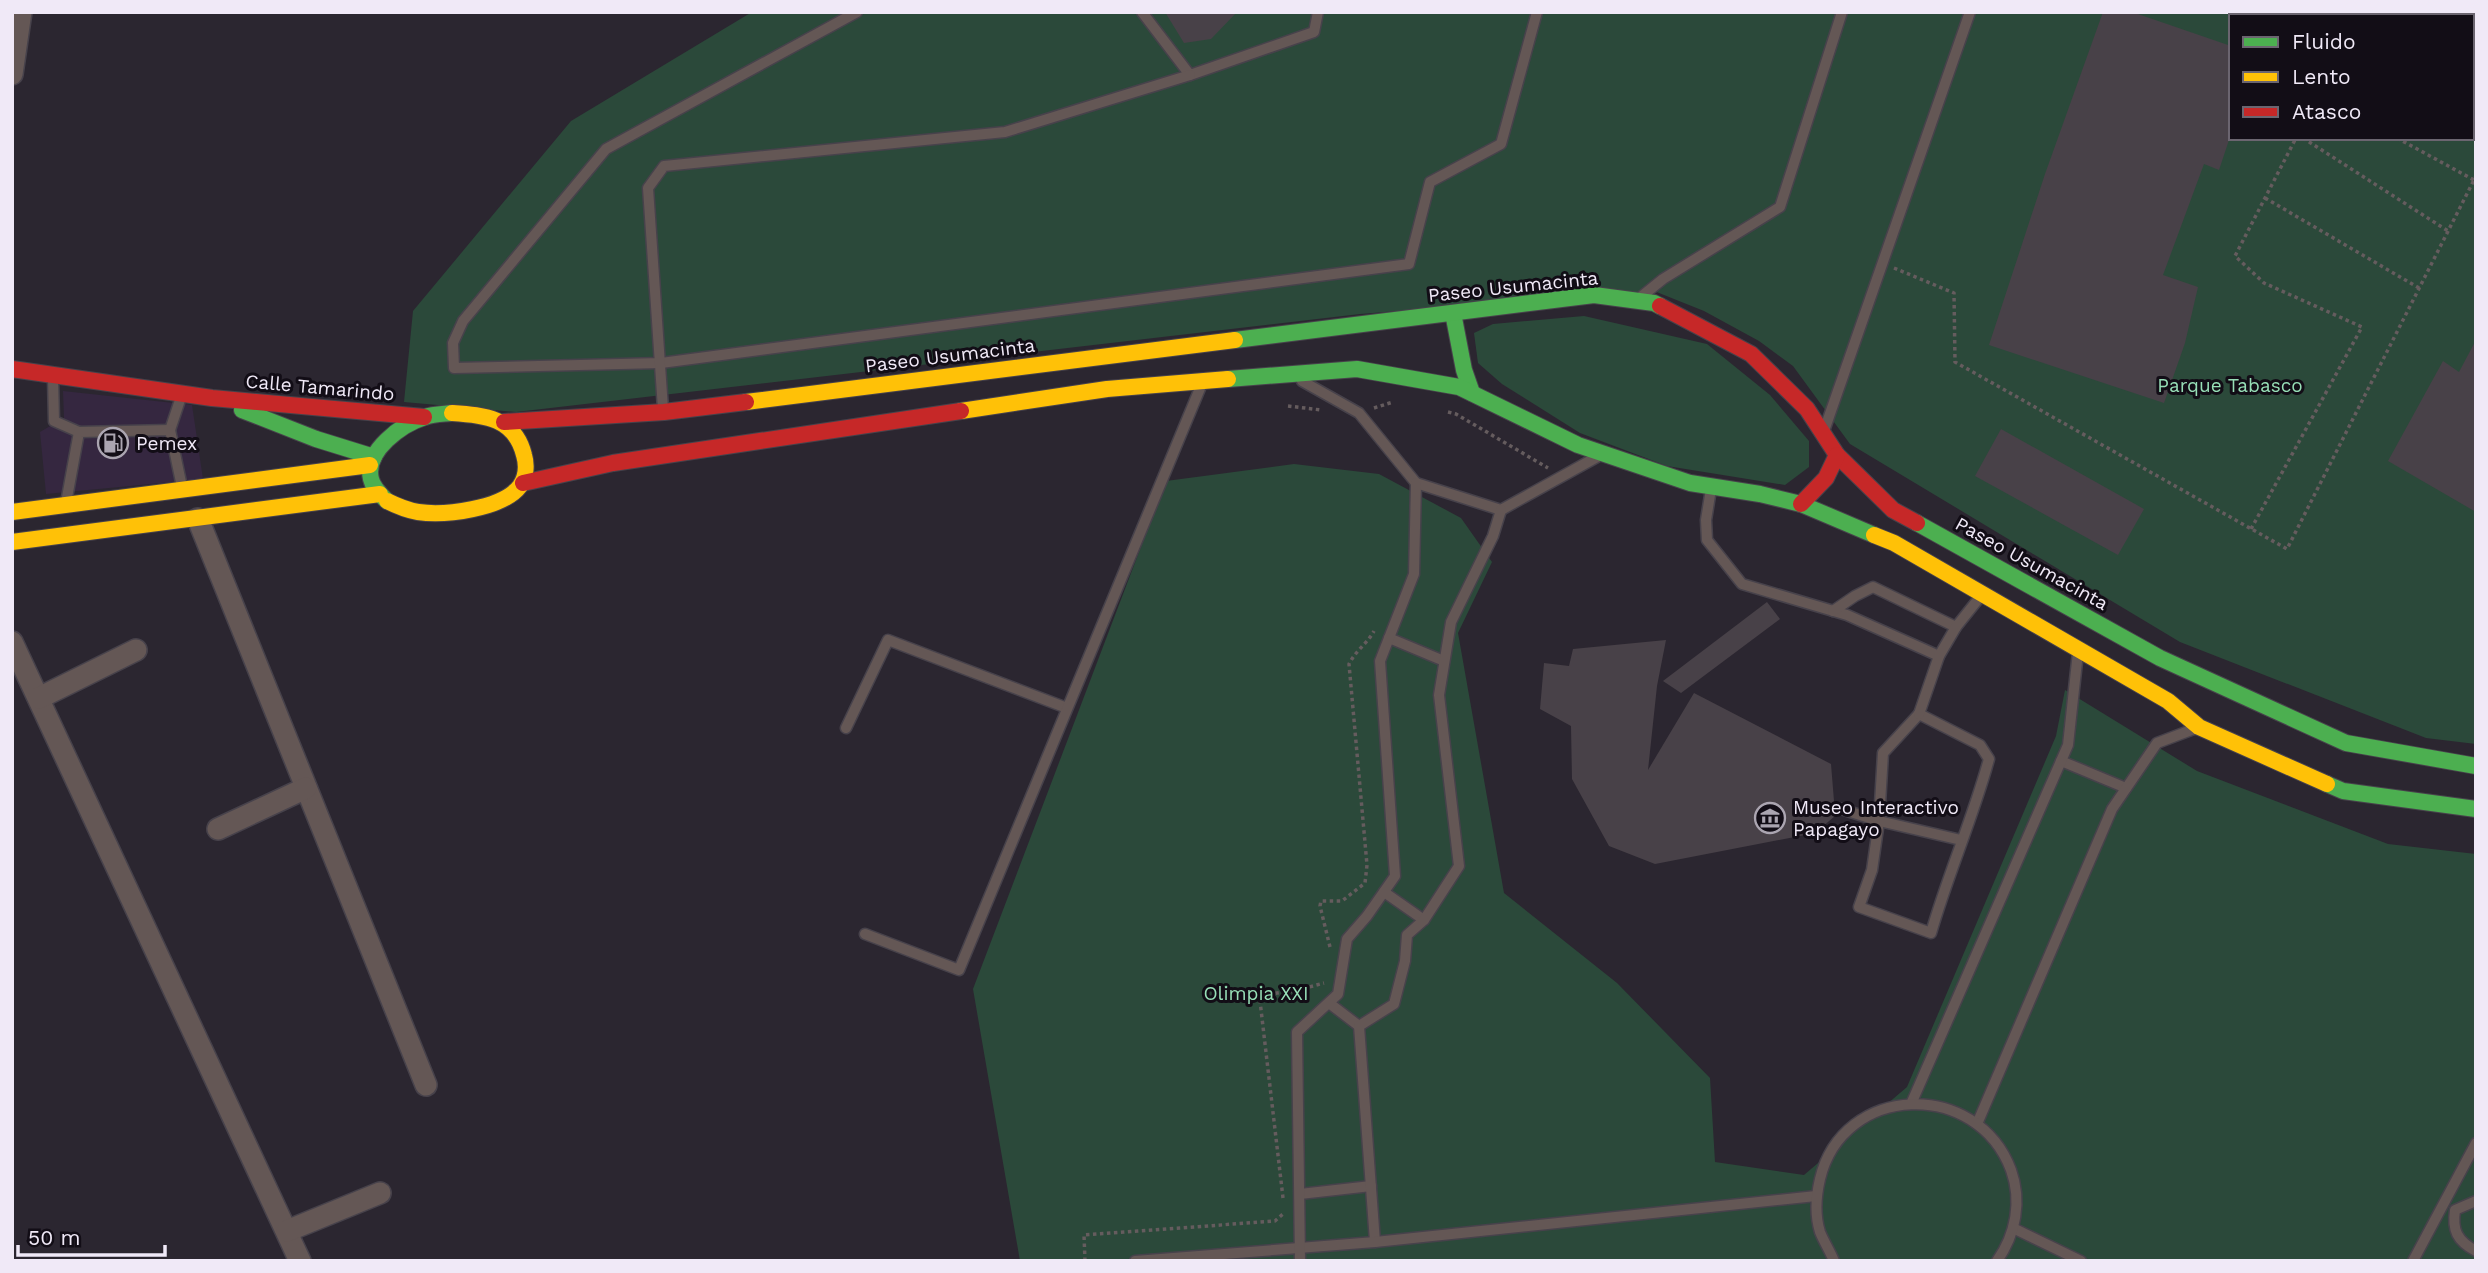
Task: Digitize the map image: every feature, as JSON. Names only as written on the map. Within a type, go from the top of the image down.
[{"type":"main road","name":"Paseo Usumacinta","points":[[504,422],[664,412],[1594,295],[1654,303],[1751,354],[1807,409],[1837,455],[1893,510],[2160,658],[2346,743],[2476,766]]},
{"type":"main road","points":[[1452,313],[1464,370],[1472,393]]},
{"type":"main road","name":"Calle Tamarindo","points":[[12,369],[212,398],[424,417]]},
{"type":"main road","points":[[523,483],[524,455],[520,442],[504,422],[476,415],[452,413],[424,417],[387,438],[372,461],[370,479],[380,494],[405,509],[424,513],[444,512],[480,507],[516,491],[523,483],[627,460],[1107,389],[1357,369],[1459,387],[1578,445],[1603,454],[1690,483],[1760,494],[1801,504],[1894,543],[2168,701],[2199,727],[2343,791],[2476,809]]},
{"type":"main road","name":"Calle Tamarindo","points":[[212,398],[372,461]]},
{"type":"main road","points":[[1801,504],[1826,478],[1837,455]]},
{"type":"main road","points":[[12,512],[372,461]]},
{"type":"main road","points":[[12,542],[380,494]]},
{"type":"street","points":[[12,74],[21,12]]},
{"type":"street","points":[[198,519],[426,1084]]},
{"type":"street","points":[[12,642],[300,1261]]},
{"type":"street","points":[[39,698],[136,650]]},
{"type":"street","points":[[218,829],[306,788]]},
{"type":"street","points":[[286,1231],[380,1193]]},
{"type":"lane","points":[[857,12],[606,149],[463,321],[453,343],[454,368],[661,363],[1409,264],[1430,182],[1501,144],[1537,12]]},
{"type":"lane","points":[[1142,12],[1190,75]]},
{"type":"lane","points":[[664,412],[648,188],[664,166],[1006,132],[1190,75],[1314,32],[1318,12]]},
{"type":"lane","points":[[1636,301],[1664,279],[1780,206],[1842,12]]},
{"type":"lane","points":[[1823,434],[1970,12]]},
{"type":"lane","points":[[1291,374],[1359,413],[1416,483],[1501,510]]},
{"type":"lane","points":[[53,375],[54,421],[79,432],[170,430]]},
{"type":"lane","points":[[865,934],[959,970],[1204,381]]},
{"type":"lane","points":[[181,394],[170,430],[182,490]]},
{"type":"lane","points":[[65,505],[79,432]]},
{"type":"lane","points":[[1359,1026],[1394,1004],[1405,961],[1407,935],[1424,920],[1460,866],[1439,695],[1451,622],[1493,536],[1501,510],[1603,454]]},
{"type":"lane","points":[[1300,1261],[1297,1032],[1338,994],[1347,939],[1395,876],[1380,661],[1414,574],[1416,483]]},
{"type":"lane","points":[[1711,486],[1706,520],[1707,540],[1742,584],[1833,611],[1939,656]]},
{"type":"lane","points":[[1833,611],[1873,587],[1956,627]]},
{"type":"lane","points":[[1919,714],[1980,745],[1989,759],[1979,796],[1961,840],[1931,933],[1858,907],[1872,870],[1879,821],[1883,754],[1919,714],[1939,656],[1956,627],[1982,594]]},
{"type":"lane","points":[[1389,638],[1444,661]]},
{"type":"lane","points":[[846,728],[888,640],[1066,708]]},
{"type":"lane","points":[[1911,1104],[2068,745],[2078,649]]},
{"type":"lane","points":[[1977,1124],[2112,808],[2157,743],[2199,727]]},
{"type":"lane","points":[[2061,761],[2126,788]]},
{"type":"lane","points":[[1838,808],[1879,821],[1961,840]]},
{"type":"lane","points":[[1384,892],[1424,920]]},
{"type":"lane","points":[[1329,1003],[1359,1026],[1375,1242]]},
{"type":"lane","points":[[1834,1261],[1819,1230],[1816,1196],[1823,1165],[1840,1137],[1865,1117],[1895,1105],[1927,1103],[1958,1111],[1984,1129],[2005,1154],[2016,1184],[2017,1216],[2007,1247],[1997,1261]]},
{"type":"lane","points":[[2413,1261],[2476,1143]]},
{"type":"lane","points":[[1300,1194],[1371,1186]]},
{"type":"lane","points":[[1135,1261],[1243,1256],[1816,1196]]},
{"type":"lane","points":[[2476,1201],[2455,1210],[2452,1226],[2462,1243],[2476,1251]]},
{"type":"lane","points":[[2013,1228],[2081,1261]]},
{"type":"path","points":[[2250,530],[2362,327],[2264,283],[2235,256],[2295,140]]},
{"type":"path","points":[[2306,140],[2448,231]]},
{"type":"path","points":[[1883,263],[1954,293],[1955,362],[2287,550],[2475,178],[2401,140]]},
{"type":"path","points":[[2265,198],[2419,288]]},
{"type":"path","points":[[1359,413],[1404,398]]},
{"type":"path","points":[[1288,406],[1329,411]]},
{"type":"path","points":[[1443,410],[1456,414],[1563,476]]},
{"type":"path","points":[[1331,953],[1321,901],[1342,901],[1365,883],[1367,865],[1349,664],[1355,652],[1367,643],[1379,622]]},
{"type":"path","points":[[1085,1261],[1084,1236],[1275,1221],[1284,1213],[1260,1001],[1264,995],[1324,985],[1329,975]]},
{"type":"shaded area","points":[[63,391],[192,405],[203,479],[46,494],[40,432],[64,418]]},
{"type":"green space","name":"Parque Tabasco","points":[[752,12],[2476,12],[2476,744],[2426,738],[2180,642],[1850,444],[1793,366],[1759,341],[1704,311],[1654,291],[1360,314],[516,412],[404,402],[413,311],[571,121]]},
{"type":"green space","points":[[1584,316],[1707,344],[1770,395],[1809,441],[1809,467],[1785,485],[1667,466],[1580,433],[1502,384],[1478,363],[1474,333],[1493,324]]},
{"type":"green space","name":"Olimpia XXI","points":[[1294,464],[1379,474],[1461,518],[1492,562],[1458,633],[1504,893],[1617,983],[1710,1078],[1715,1162],[1804,1175],[1907,1087],[2056,736],[2065,690],[2197,771],[2388,844],[2476,854],[2476,1261],[1020,1261],[973,989],[1166,481]]},
{"type":"building","points":[[1165,12],[1237,12],[1211,39],[1184,43]]},
{"type":"building","points":[[2103,12],[2132,12],[2229,45],[2229,140],[2219,170],[2204,164],[2163,275],[2198,287],[2185,343],[2164,403],[1989,345],[2045,174]]},
{"type":"building","points":[[2476,340],[2476,512],[2388,461],[2443,361],[2459,372]]},
{"type":"building","points":[[2001,429],[2144,509],[2118,555],[1975,476]]},
{"type":"building","points":[[1767,602],[1780,619],[1681,693],[1663,681]]},
{"type":"building","points":[[1666,640],[1657,686],[1648,770],[1694,693],[1831,764],[1834,801],[1830,809],[1835,816],[1815,833],[1655,864],[1609,846],[1572,779],[1571,726],[1540,709],[1544,663],[1569,666],[1573,649]]},
{"type":"traffic: fast","points":[[1235,340],[1594,295],[1660,306]]},
{"type":"traffic: fast","points":[[1453,313],[1464,370],[1472,393]]},
{"type":"traffic: fast","points":[[1228,379],[1357,369],[1459,387],[1578,445],[1690,483],[1760,494],[1801,504],[1874,535]]},
{"type":"traffic: fast","points":[[242,410],[316,439],[374,457]]},
{"type":"traffic: fast","points":[[387,501],[371,479],[370,469],[379,449],[396,432],[416,421],[431,415],[452,413]]},
{"type":"traffic: fast","points":[[1917,523],[2160,658],[2346,743],[2476,766]]},
{"type":"traffic: fast","points":[[2327,784],[2343,791],[2476,809]]},
{"type":"traffic: slow","points":[[746,402],[1235,340]]},
{"type":"traffic: slow","points":[[961,411],[1107,389],[1228,379]]},
{"type":"traffic: slow","points":[[387,501],[418,512],[457,512],[501,500],[520,486],[525,475],[525,463],[520,443],[514,433],[487,417],[452,413]]},
{"type":"traffic: slow","points":[[12,512],[370,465]]},
{"type":"traffic: slow","points":[[12,542],[380,494]]},
{"type":"traffic: slow","points":[[1874,535],[1894,543],[2168,701],[2199,727],[2327,784]]},
{"type":"traffic: jam","points":[[1660,306],[1751,354],[1807,409],[1837,455],[1893,510],[1917,523]]},
{"type":"traffic: jam","points":[[12,369],[212,398],[424,417]]},
{"type":"traffic: jam","points":[[504,422],[664,412],[746,402]]},
{"type":"traffic: jam","points":[[523,483],[613,463],[961,411]]},
{"type":"traffic: jam","points":[[1801,504],[1826,478],[1837,455]]},
{"type":"place","name":"Pemex","points":[[113,443]]},
{"type":"place","name":"Museo Interactivo Papagayo","points":[[1770,818]]}]
